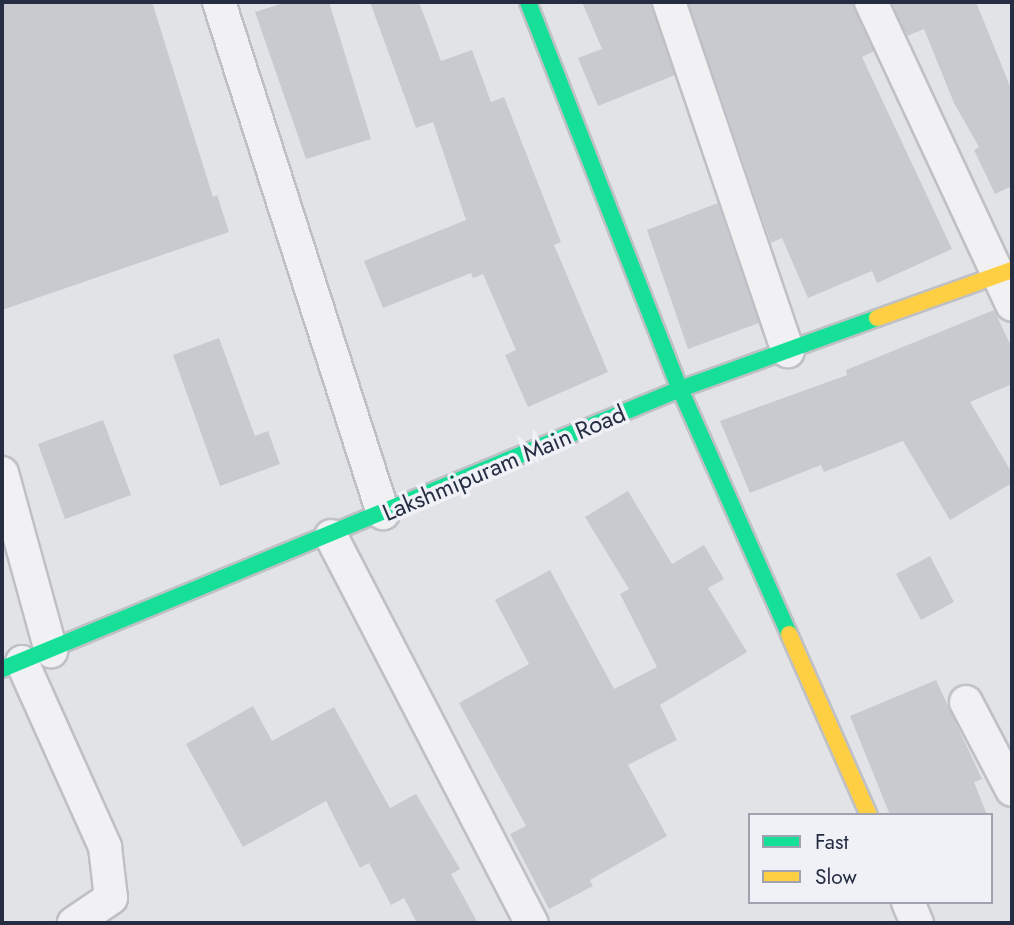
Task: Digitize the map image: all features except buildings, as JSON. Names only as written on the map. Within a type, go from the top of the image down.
[{"type":"street","points":[[219,2],[383,513]]},
{"type":"street","points":[[528,2],[681,389],[868,813]]},
{"type":"street","points":[[669,2],[788,351]]},
{"type":"street","points":[[871,2],[1004,274],[1012,305]]},
{"type":"street","name":"Lakshmipuram Main Road","points":[[12,665],[331,536],[681,389],[1004,274]]},
{"type":"street","points":[[2,473],[51,651]]},
{"type":"street","points":[[331,536],[532,923]]},
{"type":"street","points":[[12,665],[105,847],[111,898],[74,923]]},
{"type":"street","points":[[966,702],[1012,790]]},
{"type":"street","points":[[909,904],[917,923]]},
{"type":"traffic: fast","points":[[528,2],[680,389],[789,634]]},
{"type":"traffic: fast","points":[[2,669],[680,389],[877,318]]},
{"type":"traffic: slow","points":[[877,318],[1012,270]]},
{"type":"traffic: slow","points":[[789,634],[868,813]]}]
